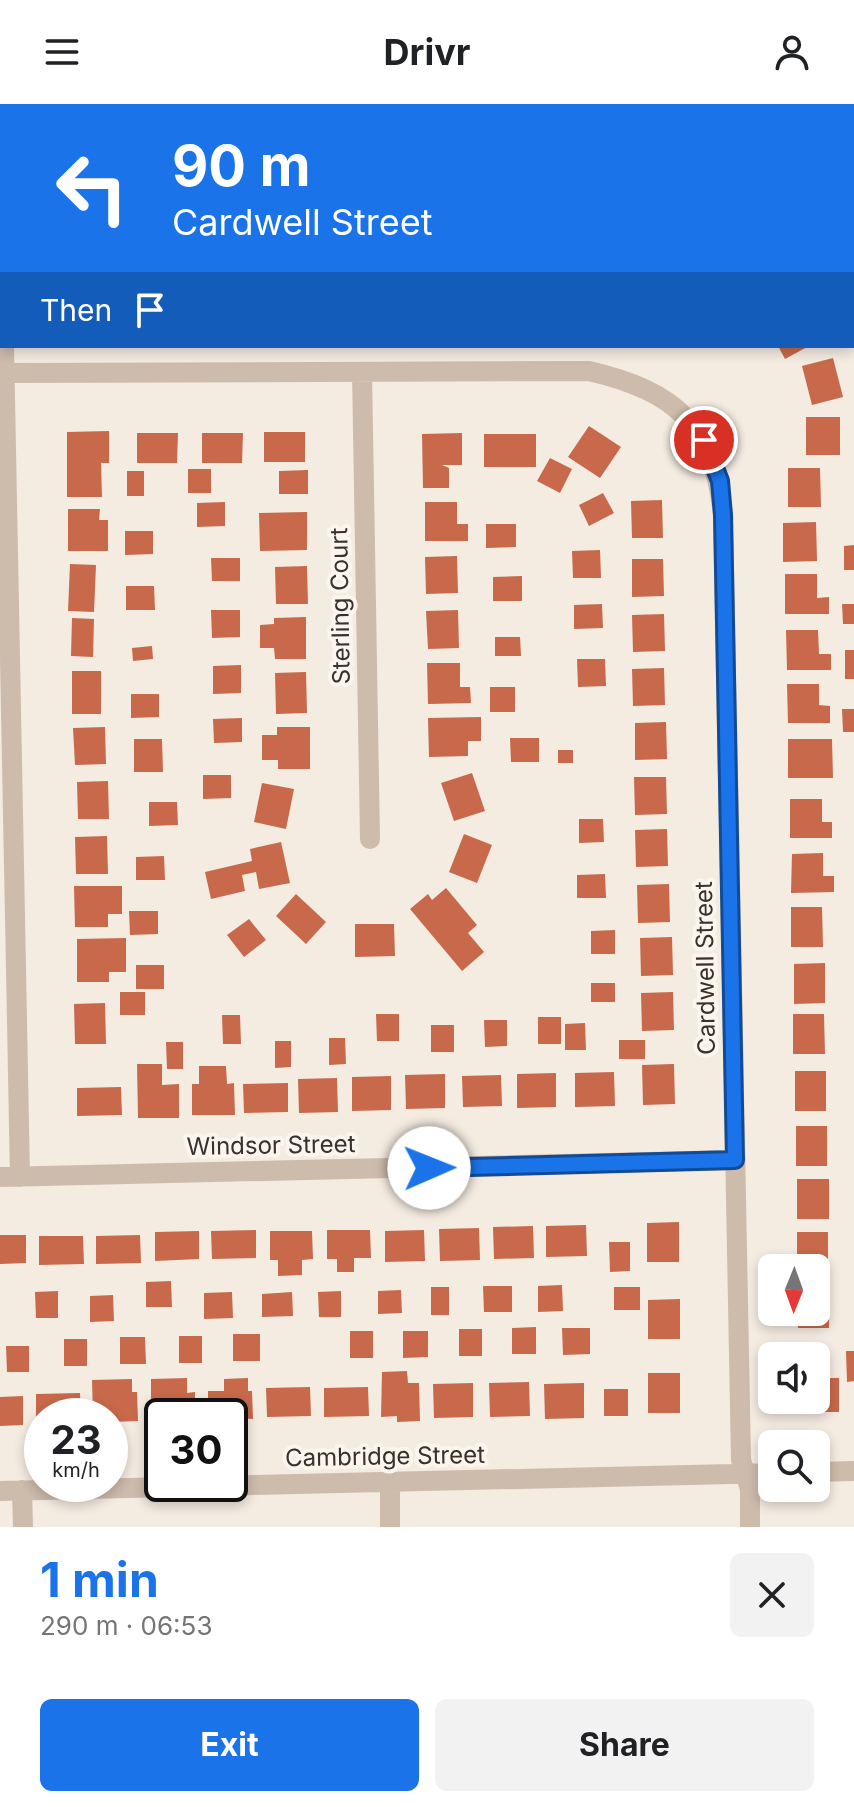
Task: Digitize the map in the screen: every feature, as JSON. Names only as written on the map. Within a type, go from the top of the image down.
[{"type":"street","points":[[4,348],[10,1177]]},
{"type":"street","name":"Cardwell Street","points":[[5,373],[589,371],[649,389],[685,416],[704,440],[715,463],[723,515],[741,1460],[750,1489],[750,1527]]},
{"type":"street","name":"Sterling Court","points":[[362,372],[370,839]]},
{"type":"street","name":"Windsor Street","points":[[10,1177],[735,1160]]},
{"type":"street","points":[[830,1472],[854,1471]]},
{"type":"street","name":"Cambridge Street","points":[[0,1491],[758,1474]]},
{"type":"street","points":[[390,1481],[390,1527]]},
{"type":"street","points":[[22,1490],[23,1527]]},
{"type":"building","points":[[779,348],[805,348],[785,359]]},
{"type":"building","points":[[833,358],[843,397],[812,405],[802,366]]},
{"type":"building","points":[[806,417],[840,417],[840,455],[806,455]]},
{"type":"building","points":[[589,426],[621,447],[600,478],[568,457]]},
{"type":"building","points":[[109,431],[109,463],[101,463],[102,497],[67,497],[67,432]]},
{"type":"building","points":[[264,432],[305,432],[305,462],[264,462]]},
{"type":"building","points":[[137,433],[178,433],[177,463],[137,463]]},
{"type":"building","points":[[202,433],[243,433],[242,463],[202,463]]},
{"type":"building","points":[[462,433],[462,465],[442,465],[449,468],[449,488],[423,488],[422,434]]},
{"type":"building","points":[[484,434],[536,434],[536,467],[484,467]]},
{"type":"building","points":[[550,458],[572,469],[560,493],[537,481]]},
{"type":"building","points":[[788,468],[820,468],[821,507],[788,507]]},
{"type":"building","points":[[188,469],[211,469],[211,493],[188,493]]},
{"type":"building","points":[[308,470],[308,494],[279,494],[279,471]]},
{"type":"building","points":[[127,471],[144,471],[144,496],[127,496]]},
{"type":"building","points":[[603,493],[614,513],[589,526],[579,505]]},
{"type":"building","points":[[662,500],[663,538],[632,538],[631,501]]},
{"type":"building","points":[[225,502],[225,526],[197,527],[197,503]]},
{"type":"building","points":[[425,502],[457,502],[457,524],[468,524],[468,541],[425,541]]},
{"type":"building","points":[[68,509],[100,509],[99,520],[108,520],[108,551],[68,551]]},
{"type":"building","points":[[307,512],[307,550],[260,551],[259,513]]},
{"type":"building","points":[[816,522],[817,561],[783,562],[783,523]]},
{"type":"building","points":[[486,524],[516,524],[516,547],[486,548]]},
{"type":"building","points":[[125,531],[153,531],[153,554],[125,555]]},
{"type":"building","points":[[854,545],[854,570],[844,570],[844,546]]},
{"type":"building","points":[[600,550],[601,578],[573,578],[572,551]]},
{"type":"building","points":[[457,556],[458,593],[426,594],[425,557]]},
{"type":"building","points":[[211,558],[240,558],[240,581],[212,581]]},
{"type":"building","points":[[632,559],[663,559],[664,596],[632,597]]},
{"type":"building","points":[[70,564],[96,565],[94,612],[68,611]]},
{"type":"building","points":[[307,566],[308,604],[276,604],[275,567]]},
{"type":"building","points":[[785,574],[817,574],[817,598],[829,597],[829,614],[785,614]]},
{"type":"building","points":[[522,576],[522,601],[493,601],[493,577]]},
{"type":"building","points":[[126,586],[154,586],[155,610],[126,610]]},
{"type":"building","points":[[602,604],[603,628],[574,629],[574,605]]},
{"type":"building","points":[[842,604],[854,604],[854,624],[843,624]]},
{"type":"building","points":[[211,610],[240,610],[240,637],[212,638]]},
{"type":"building","points":[[458,610],[459,648],[428,649],[426,611]]},
{"type":"building","points":[[664,614],[665,651],[633,652],[632,615]]},
{"type":"building","points":[[306,617],[306,659],[275,659],[274,648],[260,648],[260,625],[274,624],[274,618]]},
{"type":"building","points":[[72,618],[94,619],[93,657],[71,656]]},
{"type":"building","points":[[786,630],[818,630],[819,654],[831,654],[831,670],[787,670]]},
{"type":"building","points":[[495,637],[520,637],[521,656],[495,656]]},
{"type":"building","points":[[152,646],[153,659],[133,661],[132,648]]},
{"type":"building","points":[[845,650],[854,650],[854,679],[845,679]]},
{"type":"building","points":[[577,659],[605,659],[606,686],[578,687]]},
{"type":"building","points":[[427,663],[460,663],[460,687],[470,687],[471,703],[428,704]]},
{"type":"building","points":[[241,665],[241,693],[213,694],[213,666]]},
{"type":"building","points":[[664,668],[665,705],[633,706],[632,669]]},
{"type":"building","points":[[72,671],[101,671],[101,714],[72,714]]},
{"type":"building","points":[[306,672],[307,713],[276,714],[275,673]]},
{"type":"building","points":[[787,684],[819,684],[819,705],[830,706],[830,723],[788,723]]},
{"type":"building","points":[[490,687],[515,687],[515,712],[490,712]]},
{"type":"building","points":[[131,694],[159,694],[159,717],[131,718]]},
{"type":"building","points":[[842,709],[854,709],[854,732],[843,732]]},
{"type":"building","points":[[481,717],[481,741],[468,741],[468,756],[429,757],[428,718]]},
{"type":"building","points":[[242,718],[242,742],[214,743],[213,719]]},
{"type":"building","points":[[666,722],[667,759],[635,760],[635,723]]},
{"type":"building","points":[[105,727],[106,764],[75,765],[73,728]]},
{"type":"building","points":[[277,727],[310,727],[310,769],[278,769],[278,760],[262,760],[262,735],[277,735]]},
{"type":"building","points":[[510,738],[539,738],[539,762],[511,762]]},
{"type":"building","points":[[134,739],[162,739],[163,772],[134,772]]},
{"type":"building","points":[[788,739],[832,739],[833,778],[788,778]]},
{"type":"building","points":[[558,750],[573,750],[573,763],[558,763]]},
{"type":"building","points":[[472,773],[485,811],[454,821],[441,783]]},
{"type":"building","points":[[203,775],[231,775],[231,798],[203,799]]},
{"type":"building","points":[[634,777],[666,777],[667,814],[635,815]]},
{"type":"building","points":[[108,781],[109,819],[78,819],[77,782]]},
{"type":"building","points":[[262,783],[294,789],[286,829],[254,822]]},
{"type":"building","points":[[790,799],[822,799],[822,822],[832,822],[832,838],[790,838]]},
{"type":"building","points":[[149,802],[177,802],[178,825],[149,826]]},
{"type":"building","points":[[579,819],[603,819],[604,842],[579,843]]},
{"type":"building","points":[[667,829],[668,866],[636,867],[635,830]]},
{"type":"building","points":[[464,834],[492,845],[477,883],[449,872]]},
{"type":"building","points":[[107,836],[108,874],[76,874],[75,837]]},
{"type":"building","points":[[281,842],[290,883],[259,889],[256,872],[242,875],[245,891],[211,899],[205,872],[252,861],[250,849]]},
{"type":"building","points":[[823,853],[823,876],[834,876],[834,892],[791,893],[792,854]]},
{"type":"building","points":[[164,856],[165,880],[136,880],[136,857]]},
{"type":"building","points":[[605,874],[606,898],[577,898],[577,875]]},
{"type":"building","points":[[669,884],[670,922],[638,923],[637,885]]},
{"type":"building","points":[[74,886],[122,886],[122,914],[108,914],[108,927],[75,927]]},
{"type":"building","points":[[446,888],[477,925],[468,933],[484,952],[462,971],[410,909],[428,894],[432,900]]},
{"type":"building","points":[[296,894],[326,922],[306,944],[276,916]]},
{"type":"building","points":[[791,907],[822,907],[823,947],[791,947]]},
{"type":"building","points":[[129,911],[158,911],[158,934],[130,935]]},
{"type":"building","points":[[249,919],[266,940],[244,957],[227,935]]},
{"type":"building","points":[[355,924],[394,924],[395,956],[355,957]]},
{"type":"building","points":[[615,930],[615,954],[591,954],[591,931]]},
{"type":"building","points":[[672,937],[673,975],[641,976],[640,938]]},
{"type":"building","points":[[126,938],[126,972],[109,972],[109,982],[77,982],[77,939]]},
{"type":"building","points":[[825,963],[825,1003],[794,1004],[794,964]]},
{"type":"building","points":[[136,965],[164,965],[164,989],[136,989]]},
{"type":"building","points":[[591,983],[615,983],[615,1002],[591,1002]]},
{"type":"building","points":[[120,992],[145,992],[145,1015],[120,1015]]},
{"type":"building","points":[[673,992],[674,1030],[642,1031],[641,993]]},
{"type":"building","points":[[105,1003],[106,1044],[75,1044],[74,1004]]},
{"type":"building","points":[[376,1014],[399,1014],[399,1041],[377,1041]]},
{"type":"building","points":[[793,1014],[824,1014],[825,1054],[793,1054]]},
{"type":"building","points":[[222,1015],[240,1015],[241,1044],[223,1044]]},
{"type":"building","points":[[538,1017],[561,1017],[561,1044],[538,1044]]},
{"type":"building","points":[[484,1020],[507,1020],[507,1046],[485,1047]]},
{"type":"building","points":[[585,1023],[586,1050],[565,1050],[565,1024]]},
{"type":"building","points":[[431,1025],[454,1025],[454,1052],[431,1052]]},
{"type":"building","points":[[329,1038],[345,1038],[346,1064],[329,1065]]},
{"type":"building","points":[[619,1040],[645,1040],[645,1059],[619,1059]]},
{"type":"building","points":[[275,1041],[291,1041],[291,1067],[275,1068]]},
{"type":"building","points":[[166,1042],[183,1042],[183,1069],[167,1069]]},
{"type":"building","points":[[137,1064],[162,1064],[162,1085],[179,1084],[179,1118],[138,1118]]},
{"type":"building","points":[[674,1064],[675,1104],[643,1105],[642,1065]]},
{"type":"building","points":[[199,1066],[226,1066],[227,1084],[234,1083],[235,1115],[192,1115],[192,1084],[199,1084]]},
{"type":"building","points":[[795,1071],[826,1071],[826,1111],[795,1111]]},
{"type":"building","points":[[614,1072],[615,1106],[575,1107],[575,1073]]},
{"type":"building","points":[[556,1073],[556,1107],[517,1108],[517,1074]]},
{"type":"building","points":[[445,1074],[445,1108],[406,1109],[405,1075]]},
{"type":"building","points":[[501,1075],[502,1106],[463,1107],[462,1076]]},
{"type":"building","points":[[391,1076],[391,1110],[352,1111],[352,1077]]},
{"type":"building","points":[[337,1078],[338,1112],[299,1113],[298,1079]]},
{"type":"building","points":[[288,1083],[288,1112],[244,1113],[243,1084]]},
{"type":"building","points":[[121,1087],[122,1115],[77,1116],[77,1088]]},
{"type":"building","points":[[796,1126],[827,1126],[827,1166],[796,1166]]},
{"type":"building","points":[[797,1179],[829,1179],[829,1219],[797,1219]]},
{"type":"building","points":[[679,1222],[679,1262],[647,1262],[647,1223]]},
{"type":"building","points":[[586,1225],[587,1256],[546,1257],[546,1226]]},
{"type":"building","points":[[533,1226],[534,1258],[494,1259],[493,1227]]},
{"type":"building","points":[[479,1228],[480,1260],[440,1261],[439,1229]]},
{"type":"building","points":[[256,1230],[256,1258],[212,1259],[211,1231]]},
{"type":"building","points":[[327,1230],[370,1230],[371,1258],[354,1258],[354,1272],[337,1272],[337,1259],[327,1259]]},
{"type":"building","points":[[424,1230],[425,1261],[385,1262],[385,1231]]},
{"type":"building","points":[[199,1231],[199,1259],[155,1261],[155,1232]]},
{"type":"building","points":[[270,1231],[312,1231],[313,1259],[302,1260],[302,1275],[278,1276],[278,1260],[270,1260]]},
{"type":"building","points":[[797,1232],[828,1232],[828,1254],[797,1254]]},
{"type":"building","points":[[0,1235],[26,1235],[26,1263],[0,1264]]},
{"type":"building","points":[[140,1235],[141,1263],[96,1264],[96,1236]]},
{"type":"building","points":[[39,1236],[83,1236],[84,1264],[39,1265]]},
{"type":"building","points":[[609,1242],[630,1242],[630,1271],[610,1272]]},
{"type":"building","points":[[171,1281],[172,1307],[146,1307],[146,1282]]},
{"type":"building","points":[[562,1285],[563,1311],[538,1312],[538,1286]]},
{"type":"building","points":[[483,1286],[512,1286],[512,1312],[484,1312]]},
{"type":"building","points":[[431,1287],[449,1287],[449,1315],[431,1315]]},
{"type":"building","points":[[614,1287],[640,1287],[640,1310],[614,1310]]},
{"type":"building","points":[[401,1290],[402,1313],[378,1314],[378,1291]]},
{"type":"building","points":[[58,1291],[58,1318],[36,1318],[35,1292]]},
{"type":"building","points":[[341,1291],[341,1317],[319,1317],[318,1292]]},
{"type":"building","points":[[232,1292],[233,1318],[204,1319],[204,1293]]},
{"type":"building","points":[[292,1292],[293,1316],[262,1317],[262,1294]]},
{"type":"building","points":[[113,1295],[114,1321],[90,1322],[90,1296]]},
{"type":"building","points":[[680,1299],[680,1339],[648,1339],[648,1300]]},
{"type":"building","points":[[798,1326],[829,1326],[829,1328]]},
{"type":"building","points":[[536,1327],[536,1354],[512,1354],[512,1328]]},
{"type":"building","points":[[562,1328],[590,1328],[590,1354],[563,1355]]},
{"type":"building","points":[[459,1329],[482,1329],[482,1356],[459,1356]]},
{"type":"building","points":[[350,1331],[373,1331],[373,1358],[350,1358]]},
{"type":"building","points":[[403,1331],[428,1331],[428,1357],[403,1358]]},
{"type":"building","points":[[233,1334],[260,1334],[260,1361],[233,1361]]},
{"type":"building","points":[[179,1336],[202,1336],[202,1363],[179,1363]]},
{"type":"building","points":[[120,1337],[145,1337],[146,1364],[120,1364]]},
{"type":"building","points":[[64,1339],[87,1339],[87,1366],[64,1366]]},
{"type":"building","points":[[6,1346],[29,1346],[29,1372],[7,1372]]},
{"type":"building","points":[[846,1351],[854,1351],[854,1381],[847,1382]]},
{"type":"building","points":[[407,1371],[408,1383],[419,1383],[420,1421],[397,1422],[397,1416],[381,1417],[382,1372]]},
{"type":"building","points":[[648,1373],[680,1373],[680,1413],[648,1413]]},
{"type":"building","points":[[187,1378],[187,1393],[195,1392],[195,1398],[151,1398],[151,1379]]},
{"type":"building","points":[[248,1378],[253,1419],[248,1419],[248,1398],[208,1398],[208,1391],[224,1391],[224,1379]]},
{"type":"building","points":[[830,1378],[839,1378],[839,1412],[830,1412]]},
{"type":"building","points":[[132,1379],[132,1392],[137,1392],[138,1421],[128,1421],[128,1398],[92,1398],[92,1380]]},
{"type":"building","points":[[529,1382],[530,1416],[490,1417],[489,1383]]},
{"type":"building","points":[[473,1383],[473,1417],[434,1418],[433,1384]]},
{"type":"building","points":[[584,1383],[584,1418],[545,1419],[544,1384]]},
{"type":"building","points":[[310,1387],[311,1416],[267,1417],[266,1388]]},
{"type":"building","points":[[368,1387],[369,1416],[324,1417],[324,1388]]},
{"type":"building","points":[[604,1389],[628,1389],[628,1416],[604,1416]]},
{"type":"building","points":[[80,1393],[80,1398],[36,1398],[36,1394]]},
{"type":"building","points":[[23,1396],[23,1425],[0,1426],[0,1397]]},
{"type":"route","points":[[429,1168],[735,1160],[723,515],[720,481],[704,440]]}]
